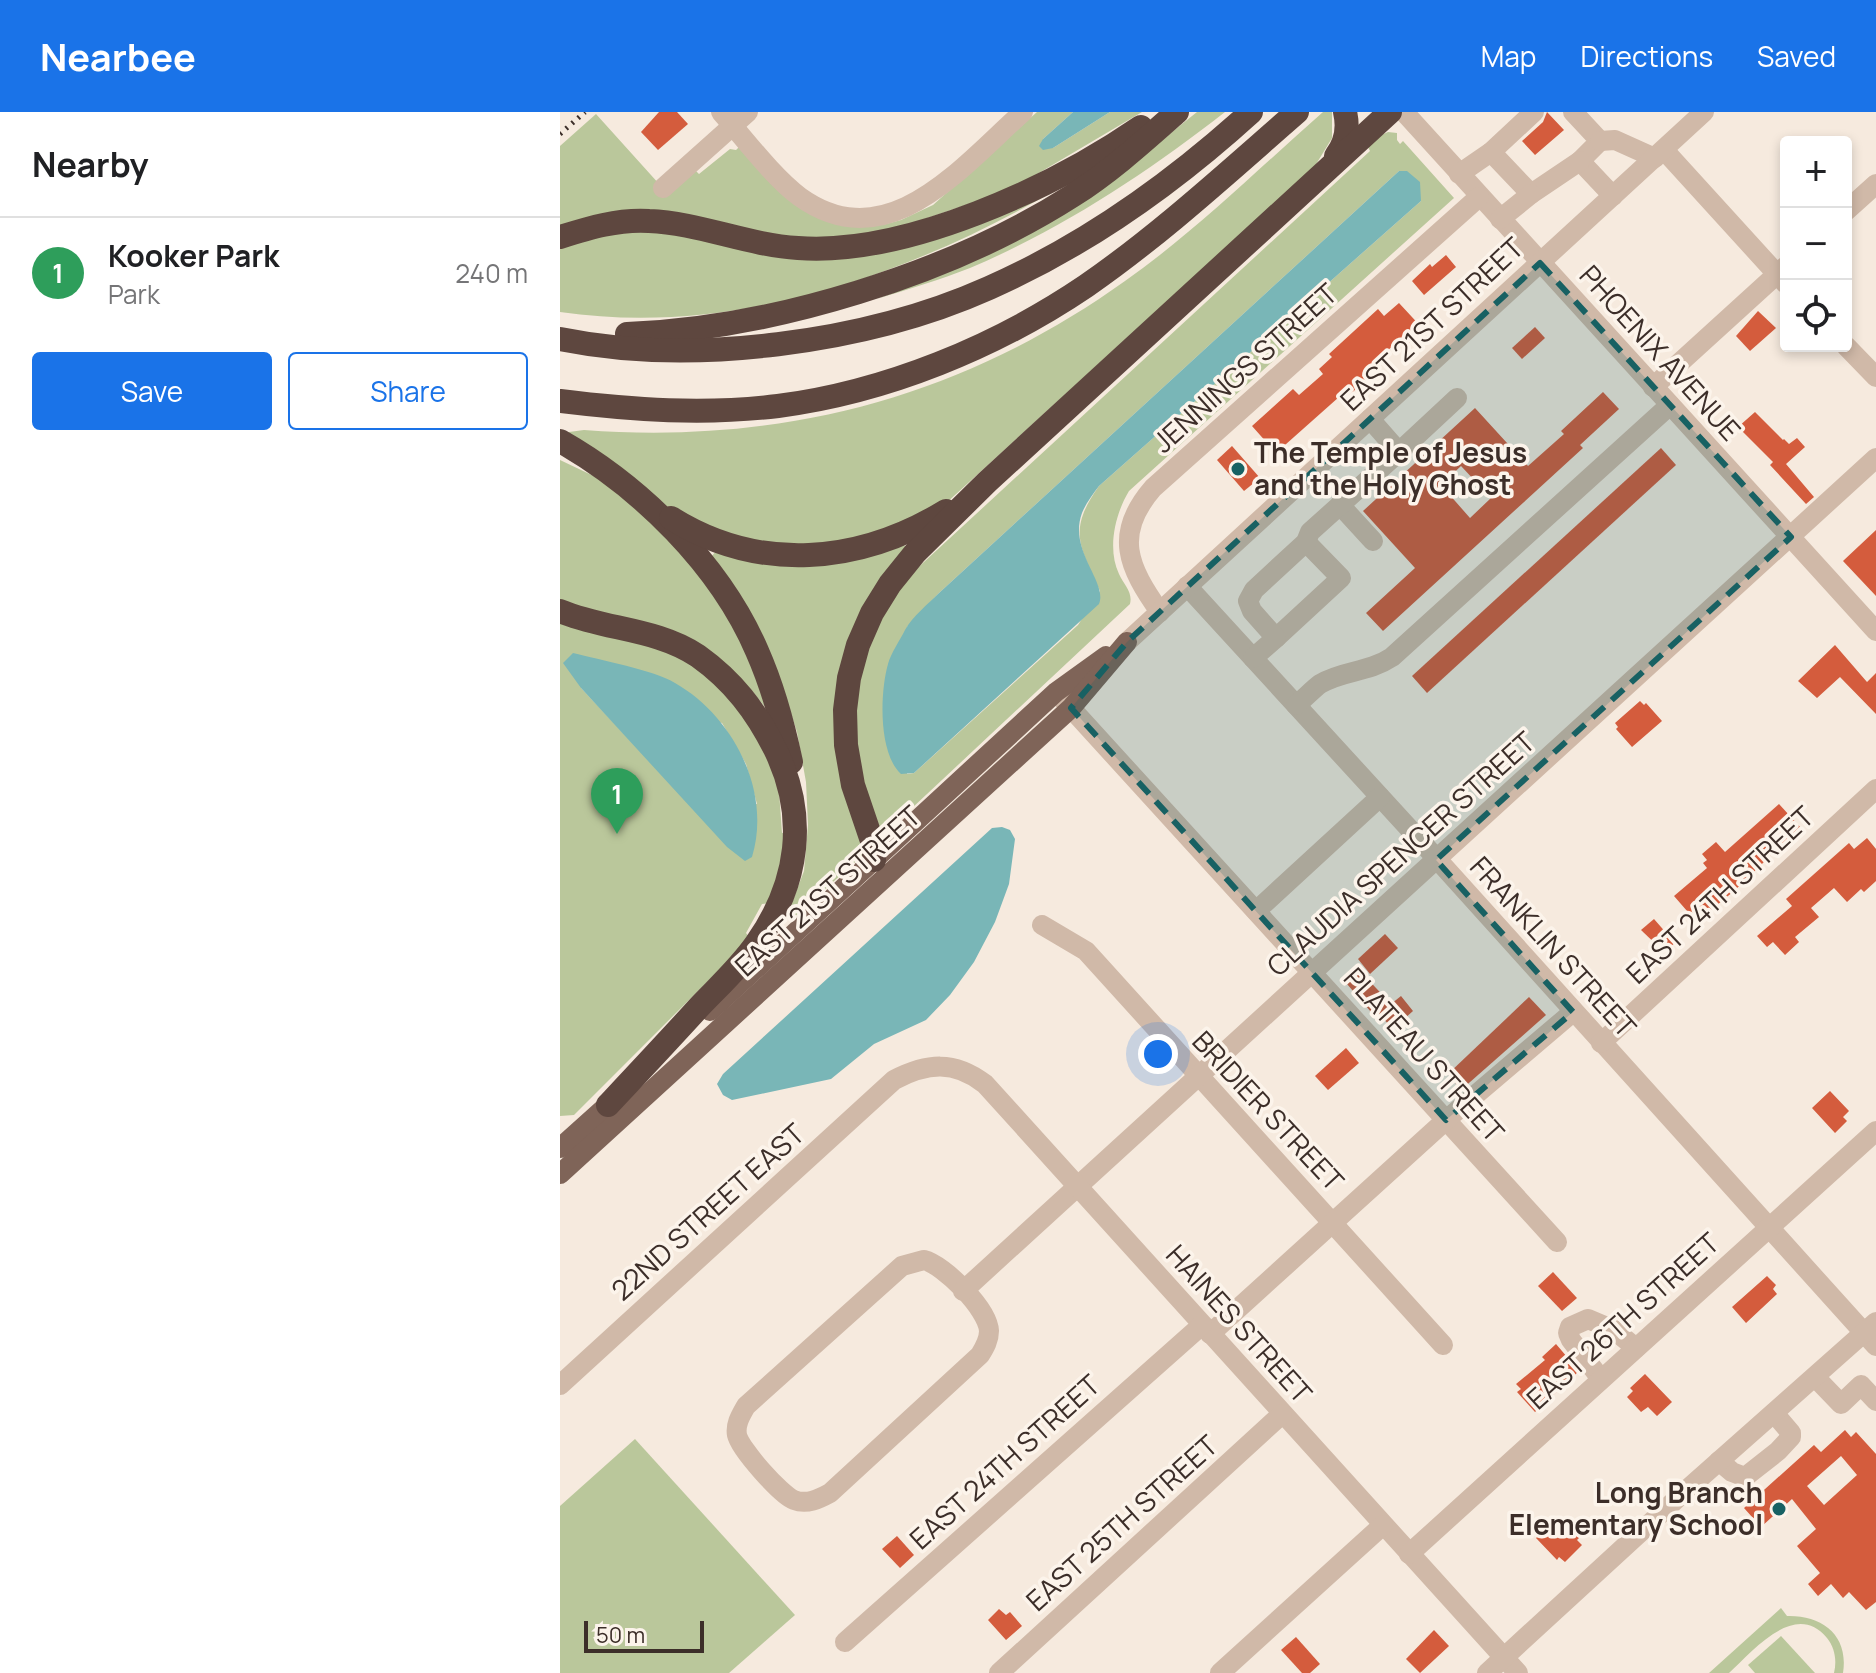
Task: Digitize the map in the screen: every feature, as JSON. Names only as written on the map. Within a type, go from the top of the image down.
[{"type":"highway","points":[[560,237],[607,223],[648,220],[799,249],[853,246],[955,221],[1034,189],[1094,157],[1163,112]]},
{"type":"highway","points":[[560,332],[595,335],[643,333],[748,321],[889,281],[971,248],[1045,212],[1098,179],[1177,112]]},
{"type":"highway","points":[[560,339],[618,348],[735,348],[852,331],[934,309],[1016,275],[1108,222],[1185,168],[1251,112]]},
{"type":"highway","points":[[560,401],[635,409],[751,408],[842,393],[924,369],[1032,318],[1086,285],[1156,234],[1297,112]]},
{"type":"highway","points":[[1319,177],[1342,148],[1347,122],[1345,112]]},
{"type":"highway","points":[[874,860],[874,847],[853,785],[846,745],[845,710],[858,645],[872,613],[890,584],[915,553],[987,482],[1390,112]]},
{"type":"highway","points":[[560,441],[606,469],[644,501],[698,557],[720,586],[757,649],[782,719],[791,762],[797,836],[791,874],[776,914],[755,946],[608,1105]]},
{"type":"highway","points":[[644,501],[714,541],[745,551],[814,555],[843,553],[911,531],[944,513],[987,482]]},
{"type":"highway","points":[[560,611],[668,640],[697,656],[747,700],[782,764],[793,800]]},
{"type":"main road","name":"EAST 21ST STREET","points":[[560,1174],[567,1145],[608,1105],[1056,692],[1127,642]]},
{"type":"main road","name":"EAST 21ST STREET","points":[[567,1145],[863,896],[1071,708],[1127,642]]},
{"type":"street","points":[[663,188],[734,117],[799,196],[831,212],[851,217],[874,217],[902,210],[928,197],[1023,112]]},
{"type":"street","name":"PHOENIX AVENUE","points":[[1404,112],[1876,631]]},
{"type":"street","points":[[1459,174],[1491,152],[1534,112]]},
{"type":"street","points":[[1573,112],[1600,141]]},
{"type":"street","name":"EAST 21ST STREET","points":[[1127,642],[1704,112]]},
{"type":"street","points":[[1500,219],[1580,161],[1600,141],[1615,140],[1659,154],[1780,272]]},
{"type":"street","points":[[1491,152],[1531,194]]},
{"type":"street","points":[[1580,161],[1613,196]]},
{"type":"street","points":[[1849,208],[1876,184]]},
{"type":"street","name":"JENNINGS STREET","points":[[1160,612],[1132,567],[1128,547],[1130,524],[1137,505],[1479,197]]},
{"type":"street","points":[[1653,387],[1780,278]]},
{"type":"street","points":[[1852,352],[1876,377]]},
{"type":"street","points":[[1276,638],[1252,611],[1248,601],[1254,590],[1306,542],[1310,532],[1457,398]]},
{"type":"street","points":[[1296,705],[1320,684],[1347,673],[1377,667],[1392,657],[1670,405]]},
{"type":"street","points":[[1370,419],[1399,452]]},
{"type":"street","name":"CLAUDIA SPENCER STREET","points":[[963,1291],[1876,458]]},
{"type":"street","points":[[1340,505],[1373,541]]},
{"type":"street","points":[[1253,658],[1341,578],[1306,542]]},
{"type":"street","name":"FRANKLIN STREET","points":[[1187,586],[1769,1227],[1872,1334]]},
{"type":"street","name":"PLATEAU STREET","points":[[1056,692],[1557,1242]]},
{"type":"street","name":"EAST 24TH STREET","points":[[1601,1043],[1876,789]]},
{"type":"street","points":[[1256,911],[1380,797]]},
{"type":"street","points":[[863,896],[874,860]]},
{"type":"street","name":"BRIDIER STREET","points":[[1042,925],[1086,951],[1443,1345]]},
{"type":"street","name":"EAST 24TH STREET","points":[[845,1642],[1333,1223],[1446,1120],[1573,1012]]},
{"type":"street","name":"HAINES STREET","points":[[894,1080],[916,1069],[935,1066],[973,1075],[985,1084],[1511,1665]]},
{"type":"street","name":"22ND STREET EAST","points":[[560,1385],[894,1080]]},
{"type":"street","name":"EAST 26TH STREET","points":[[1409,1554],[1876,1131]]},
{"type":"street","points":[[913,1261],[934,1263],[963,1291],[987,1322],[987,1344],[980,1355],[830,1493],[807,1502],[794,1500],[743,1448],[737,1437],[737,1427],[746,1406],[902,1266],[913,1261]]},
{"type":"street","points":[[1601,1379],[1571,1340],[1568,1333],[1570,1327],[1588,1319],[1614,1330],[1636,1348]]},
{"type":"street","points":[[1487,1673],[1511,1665],[1719,1461],[1815,1377],[1872,1334]]},
{"type":"street","points":[[1815,1377],[1841,1404],[1861,1385],[1876,1401]]},
{"type":"street","points":[[1719,1461],[1732,1472],[1745,1477],[1778,1451],[1791,1433],[1774,1413]]},
{"type":"street","name":"EAST 25TH STREET","points":[[999,1673],[1282,1414]]},
{"type":"street","points":[[1220,1673],[1383,1525]]},
{"type":"highlighted area","points":[[1540,263],[1791,537],[1436,860],[1573,1012],[1446,1120],[1071,708],[1127,642]]},
{"type":"green space","points":[[1037,112],[1073,112],[1043,139],[1053,148],[1110,112],[1142,112],[1010,190],[892,230],[809,242],[740,233],[560,231],[560,146],[596,114],[669,195],[696,171],[699,174],[730,149],[739,147],[799,207],[815,216],[869,226],[901,220],[933,205]]},
{"type":"green space","points":[[1197,112],[1225,112],[1134,178],[1038,236],[970,268],[877,299],[945,273],[1121,173]]},
{"type":"green space","points":[[1323,112],[1332,112],[1332,138],[1315,166],[944,505],[853,544],[757,545],[679,515],[565,439],[569,432],[584,430],[657,433],[729,429],[799,420],[868,405],[935,383],[1000,355],[1063,321],[1151,262],[1202,221]]},
{"type":"green space","points":[[1388,132],[1397,133],[1400,144],[1403,141],[1454,198],[1129,491],[1120,510],[1113,543],[1115,564],[1129,592],[1130,604],[880,838],[858,773],[854,703],[870,640],[899,585],[1370,151],[1368,147],[1377,137]],"holes":[[[1399,171],[1421,201],[1099,486],[1083,515],[1080,538],[1100,591],[1078,625],[914,773],[907,774],[907,627],[939,593]]]},
{"type":"green space","points":[[1044,191],[1047,195],[933,252],[812,294],[750,308],[688,316],[624,318],[560,312],[560,248],[576,241],[647,228],[788,256]]},
{"type":"green space","points":[[560,460],[600,479],[683,548],[743,632],[765,707],[753,692],[560,602]]},
{"type":"green space","points":[[903,544],[909,550],[848,653],[864,854],[792,919],[788,913],[804,871],[808,825],[806,782],[797,732],[774,662],[711,557],[717,550]]},
{"type":"green space","points":[[560,621],[665,650],[702,669],[762,734],[779,791],[782,833],[788,833],[771,903],[762,904],[746,933],[749,937],[574,1115],[560,1116]],"holes":[[[581,688],[722,723],[746,764],[757,804],[686,800]]]},
{"type":"green space","points":[[635,1439],[795,1615],[729,1673],[560,1673],[560,1506]]},
{"type":"green space","points":[[1781,1608],[1787,1616],[1811,1619],[1830,1630],[1842,1648],[1843,1673],[1834,1673],[1835,1655],[1827,1638],[1815,1627],[1801,1624],[1775,1633],[1729,1673],[1709,1673]]},
{"type":"green space","points":[[1781,1636],[1815,1673],[1755,1673],[1748,1665]]},
{"type":"water","points":[[1073,112],[1110,112],[1053,148],[1043,150],[1039,146],[1043,139]]},
{"type":"water","points":[[1399,171],[1407,171],[1420,182],[1421,201],[1092,495],[1082,513],[1079,527],[1084,553],[1098,586],[1099,604],[914,773],[901,774],[888,752],[883,722],[883,690],[889,660],[912,620]]},
{"type":"water","points":[[573,653],[666,678],[696,697],[714,715],[730,735],[752,782],[757,807],[757,832],[752,857],[745,861],[727,847],[581,688],[563,663]]},
{"type":"water","points":[[992,828],[1010,830],[1015,839],[1009,884],[995,922],[974,962],[950,995],[926,1020],[874,1044],[831,1079],[732,1100],[723,1095],[717,1084],[723,1074]]},
{"type":"building","points":[[659,112],[677,112],[688,124],[658,150],[641,132]]},
{"type":"building","points":[[1547,112],[1564,130],[1535,155],[1522,141],[1543,122]]},
{"type":"building","points":[[1446,255],[1456,267],[1424,295],[1412,281],[1430,264],[1432,267]]},
{"type":"building","points":[[1399,303],[1424,330],[1409,344],[1403,337],[1363,372],[1366,380],[1346,398],[1341,400],[1339,397],[1276,453],[1252,426],[1293,389],[1299,395],[1323,374],[1319,369],[1332,357],[1329,354],[1378,309],[1384,316]]},
{"type":"building","points":[[1758,311],[1776,328],[1750,351],[1736,336]]},
{"type":"building","points":[[1535,327],[1545,338],[1522,359],[1512,348]]},
{"type":"building","points":[[1603,392],[1619,409],[1580,445],[1583,448],[1383,631],[1366,613],[1415,568],[1363,511],[1475,408],[1528,466],[1564,434],[1561,431]],"holes":[[[1461,466],[1491,498],[1470,518],[1441,485]]]},
{"type":"building","points":[[1755,412],[1783,440],[1789,444],[1797,438],[1805,447],[1786,464],[1814,497],[1806,504],[1770,465],[1773,462],[1738,427]]},
{"type":"building","name":"The Temple of Jesus and the Holy Ghost","points":[[1232,446],[1260,478],[1244,491],[1217,460]]},
{"type":"building","points":[[1661,448],[1676,465],[1427,693],[1412,676]]},
{"type":"building","points":[[1876,530],[1876,596],[1843,561]]},
{"type":"building","points":[[1835,645],[1867,682],[1876,673],[1876,714],[1840,677],[1817,698],[1798,681]]},
{"type":"building","points":[[1640,701],[1644,705],[1646,703],[1662,721],[1632,747],[1616,729],[1615,723]]},
{"type":"building","points":[[1779,804],[1800,827],[1734,891],[1705,915],[1702,912],[1694,919],[1674,896],[1707,868],[1703,863],[1707,860],[1702,854],[1716,842],[1725,852]]},
{"type":"building","points":[[1867,838],[1876,849],[1876,881],[1847,902],[1834,888],[1811,908],[1819,917],[1795,937],[1799,942],[1785,955],[1773,942],[1767,947],[1757,936],[1792,906],[1786,899],[1849,843],[1854,849]]},
{"type":"building","points":[[1654,919],[1675,943],[1664,952],[1641,930]]},
{"type":"building","points":[[1385,934],[1398,948],[1370,974],[1358,959]]},
{"type":"building","points":[[1361,972],[1391,1004],[1401,996],[1413,1011],[1393,1029],[1374,1009],[1371,1012],[1347,984]]},
{"type":"building","points":[[1529,997],[1546,1015],[1461,1090],[1448,1074]]},
{"type":"building","points":[[1346,1048],[1359,1063],[1328,1090],[1315,1076]]},
{"type":"building","points":[[1830,1091],[1849,1111],[1843,1117],[1847,1121],[1835,1133],[1812,1108]]},
{"type":"building","points":[[1553,1272],[1577,1298],[1562,1311],[1538,1286]]},
{"type":"building","points":[[1767,1276],[1776,1285],[1773,1289],[1777,1294],[1746,1323],[1732,1307]]},
{"type":"building","points":[[1556,1344],[1579,1371],[1535,1412],[1517,1392],[1521,1389],[1516,1384],[1545,1360],[1542,1357]]},
{"type":"building","points":[[1645,1374],[1672,1402],[1657,1416],[1648,1407],[1641,1412],[1627,1397],[1633,1391],[1630,1388]]},
{"type":"building","points":[[1845,1430],[1851,1437],[1856,1432],[1876,1454],[1876,1602],[1866,1610],[1849,1592],[1843,1598],[1831,1584],[1818,1596],[1808,1584],[1820,1573],[1797,1546],[1816,1529],[1792,1499],[1761,1527],[1744,1508],[1814,1445],[1821,1452]],"holes":[[[1841,1456],[1857,1475],[1824,1505],[1807,1486]]]},
{"type":"building","points":[[1558,1517],[1582,1545],[1565,1562],[1559,1557],[1557,1560],[1536,1538]]},
{"type":"building","points":[[897,1536],[914,1555],[900,1568],[882,1549]]},
{"type":"building","points":[[999,1609],[1006,1615],[1010,1612],[1022,1626],[1006,1640],[988,1620]]},
{"type":"building","points":[[1434,1630],[1449,1646],[1420,1673],[1406,1659]]},
{"type":"building","points":[[1296,1637],[1320,1664],[1310,1673],[1302,1673],[1281,1650]]},
{"type":"railway","points":[[560,134],[585,112]]},
{"type":"place","name":"The Temple of Jesus and the Holy Ghost","points":[[1238,469]]},
{"type":"place","name":"Kooker Park","points":[[617,834]]},
{"type":"place","name":"Long Branch Elementary School","points":[[1779,1509]]}]
